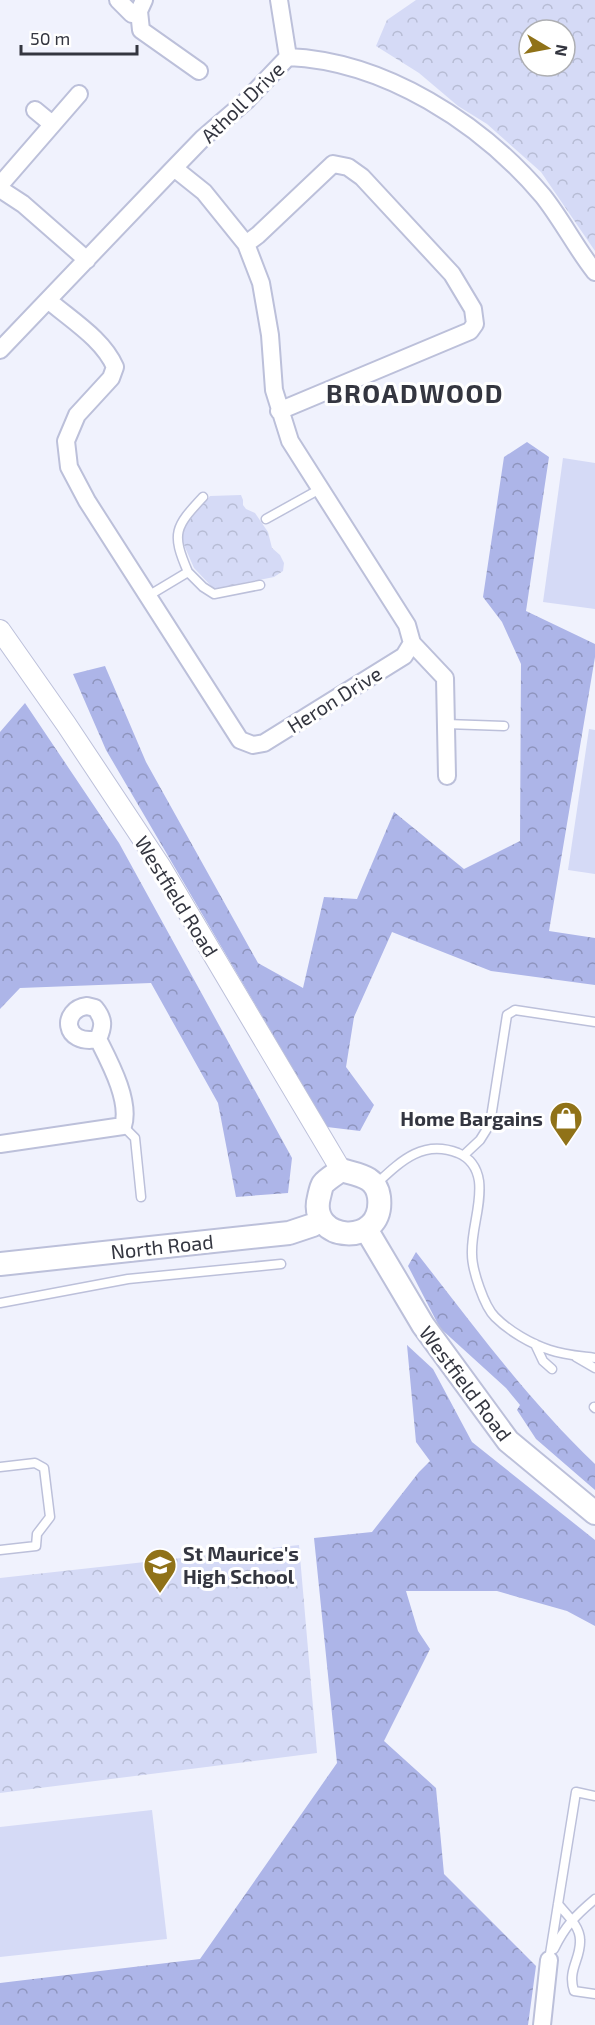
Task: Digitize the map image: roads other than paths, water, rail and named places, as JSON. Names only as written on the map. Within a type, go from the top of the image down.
[{"type":"main road","points":[[341,1170],[363,1175],[375,1185],[378,1192],[380,1207],[375,1221],[366,1229],[350,1235],[330,1229],[320,1219],[317,1206],[322,1185],[341,1170]]},
{"type":"main road","name":"North Road","points":[[0,1264],[289,1233],[313,1225],[320,1219]]},
{"type":"main road","name":"Westfield Road","points":[[366,1229],[423,1325],[508,1441],[595,1513]]},
{"type":"street","points":[[118,0],[132,14],[142,5]]},
{"type":"street","points":[[279,0],[288,57]]},
{"type":"street","points":[[142,5],[141,30],[199,71]]},
{"type":"street","name":"Atholl Drive","points":[[0,350],[203,138],[246,101],[288,57],[314,58],[333,62],[379,78],[418,96],[480,134],[514,164],[544,199],[595,272]]},
{"type":"street","points":[[79,94],[0,187],[24,204],[87,260]]},
{"type":"street","points":[[35,110],[52,124]]},
{"type":"street","points":[[246,244],[333,164],[348,167],[363,177],[452,274],[473,309],[475,324],[470,331],[279,411]]},
{"type":"street","points":[[174,168],[204,192],[246,244],[261,283],[270,335],[274,390],[279,411],[291,441],[407,625],[412,643],[445,678],[447,776]]},
{"type":"street","name":"Heron Drive","points":[[48,300],[98,343],[115,367],[111,378],[76,415],[66,441],[69,467],[87,501],[240,740],[253,745],[264,742],[404,656],[412,643]]},
{"type":"street","name":"Westfield Road","points":[[0,630],[161,867],[341,1170]]},
{"type":"street","points":[[0,1144],[123,1126],[124,1106],[115,1072],[98,1039]]},
{"type":"street","points":[[542,2025],[549,1960]]},
{"type":"lane","points":[[266,519],[320,489]]},
{"type":"lane","points":[[203,497],[183,519],[177,534],[179,550],[188,572],[203,588],[214,594],[260,585]]},
{"type":"lane","points":[[148,596],[188,572]]},
{"type":"lane","points":[[446,724],[504,726]]},
{"type":"lane","points":[[464,1155],[480,1140],[490,1124],[507,1015],[515,1010],[595,1022]]},
{"type":"lane","points":[[123,1126],[135,1138],[141,1197]]},
{"type":"lane","points":[[375,1185],[403,1159],[424,1149],[448,1149],[464,1155],[475,1167],[479,1182],[471,1255],[479,1286],[494,1316],[535,1344],[552,1351],[595,1358]]},
{"type":"lane","points":[[0,1303],[128,1279],[281,1264]]},
{"type":"lane","points":[[535,1344],[543,1362],[552,1369]]},
{"type":"lane","points":[[570,1354],[595,1368]]},
{"type":"lane","points":[[0,1467],[35,1463],[44,1468],[50,1517],[37,1534],[36,1546],[0,1550]]},
{"type":"lane","points":[[549,1960],[576,1792],[595,1796]]},
{"type":"lane","points":[[549,1960],[562,1931],[595,1899]]},
{"type":"lane","points":[[558,1904],[572,1920],[580,1939],[571,1980],[574,1990],[595,1994]]},
{"type":"place","name":"Home Bargains","points":[[566,1147]]},
{"type":"place","name":"St Maurice's High School","points":[[160,1594]]},
{"type":"district","name":"BROADWOOD","points":[[415,392]]}]
